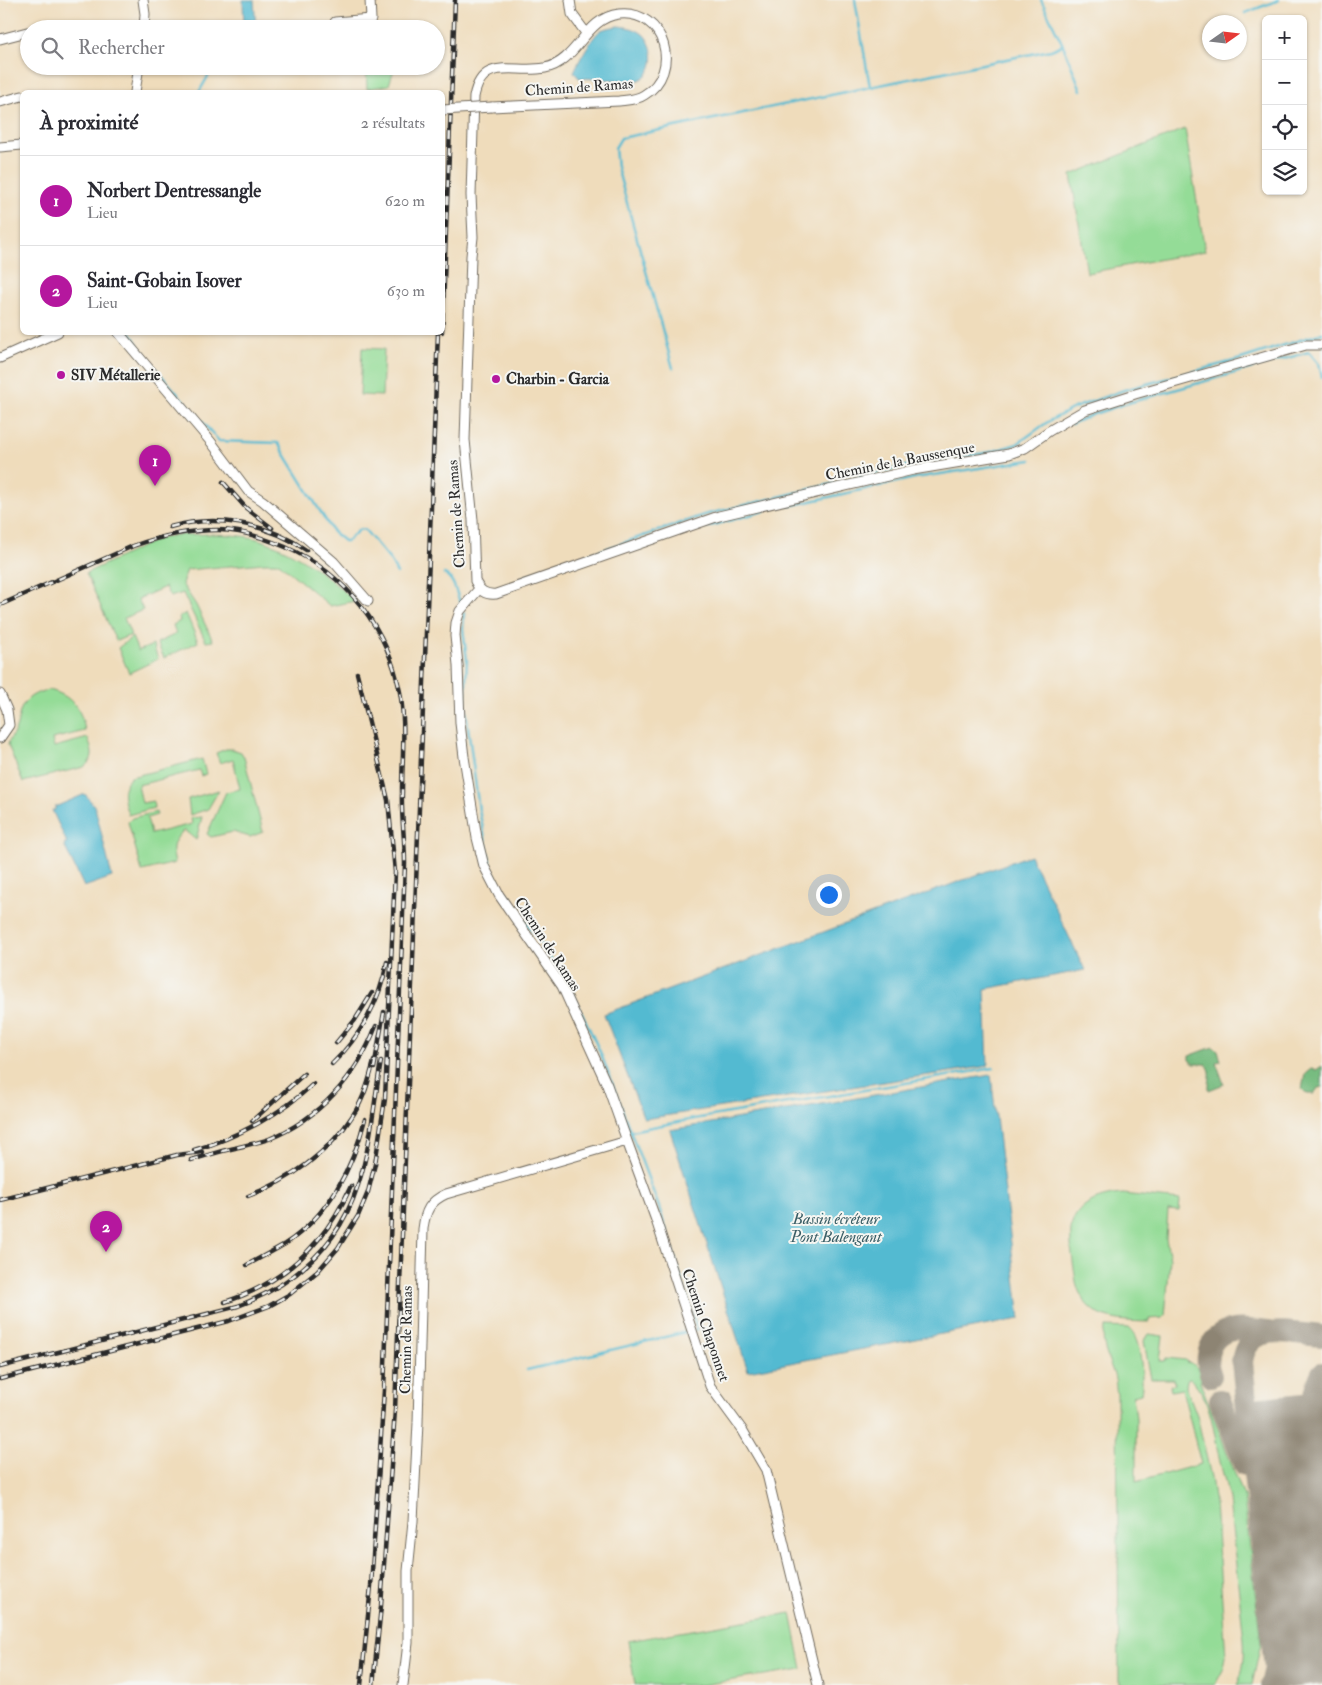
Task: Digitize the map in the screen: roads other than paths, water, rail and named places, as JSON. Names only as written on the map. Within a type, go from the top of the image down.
[{"type":"street","points":[[143,0],[145,20]]},
{"type":"street","points":[[359,20],[371,19],[370,0]]},
{"type":"street","points":[[570,0],[572,14],[586,33]]},
{"type":"street","name":"Chemin de Ramas","points":[[404,1685],[408,1643],[408,1571],[413,1521],[418,1424],[423,1229],[426,1210],[433,1202],[446,1194],[627,1141],[608,1085],[562,986],[499,895],[484,866],[477,838],[464,756],[460,723],[455,636],[456,623],[460,611],[479,589],[474,581],[473,520],[465,440],[473,238],[471,195],[474,97],[476,85],[490,71],[503,69],[543,69],[554,66],[562,61],[593,25],[605,16],[620,14],[644,19],[654,28],[663,41],[666,55],[661,78],[645,95],[636,99],[619,102],[492,107],[445,110]]},
{"type":"street","points":[[0,39],[20,34]]},
{"type":"street","points":[[135,90],[138,75]]},
{"type":"street","points":[[0,102],[20,97]]},
{"type":"street","points":[[0,147],[20,145]]},
{"type":"street","points":[[0,358],[51,335]]},
{"type":"street","points":[[121,335],[211,442],[248,491],[263,501],[334,562],[368,601]]},
{"type":"street","name":"Chemin de la Baussenque","points":[[479,589],[488,595],[496,594],[719,516],[913,470],[1009,454],[1025,448],[1048,431],[1085,410],[1297,348],[1314,344],[1321,345]]},
{"type":"street","points":[[0,694],[7,710],[9,725],[0,738]]},
{"type":"street","name":"Chemin Chaponnet","points":[[627,1141],[656,1220],[710,1386],[742,1431],[766,1470],[818,1685]]},
{"type":"water","points":[[243,0],[254,0],[255,20],[244,20]]},
{"type":"water","points":[[618,26],[638,31],[648,41],[651,48],[652,62],[647,74],[635,81],[579,78],[574,72],[594,37],[601,30]]},
{"type":"water","points":[[85,794],[95,807],[112,877],[84,887],[64,845],[67,843],[52,810]]},
{"type":"water","points":[[1030,855],[1085,970],[985,989],[988,1066],[644,1119],[604,1014]]},
{"type":"water","name":"Bassin écréteur Pont Balengant","points":[[991,1075],[1020,1319],[748,1371],[670,1130]]},
{"type":"waterway","points":[[855,0],[870,87]]},
{"type":"waterway","points":[[1041,0],[1063,45],[1081,90]]},
{"type":"waterway","points":[[1245,13],[1279,0]]},
{"type":"waterway","points":[[673,368],[617,167],[615,148],[621,138],[1051,50],[1063,45]]},
{"type":"waterway","points":[[200,90],[209,75]]},
{"type":"waterway","points":[[522,578],[704,515],[914,464],[990,452],[1017,444],[1049,421],[1074,408],[1124,390],[1241,359],[1322,333]]},
{"type":"waterway","points":[[132,335],[143,354],[219,441],[278,443],[333,532],[344,541],[347,541],[360,529],[365,530],[390,560],[397,573]]},
{"type":"waterway","points":[[1071,424],[1128,403],[1309,352],[1319,364],[1322,377]]},
{"type":"waterway","points":[[789,506],[915,478],[1031,460]]},
{"type":"waterway","points":[[707,527],[764,511]]},
{"type":"waterway","points":[[444,574],[452,582],[460,602]]},
{"type":"waterway","points":[[464,613],[463,629],[467,660],[465,704],[479,810],[491,867],[498,884],[513,901]]},
{"type":"waterway","points":[[517,909],[563,976],[601,1054],[659,1207],[697,1329],[695,1330]]},
{"type":"waterway","points":[[631,1131],[994,1068]]},
{"type":"waterway","points":[[527,1370],[690,1331]]},
{"type":"railway","points":[[445,255],[455,0]]},
{"type":"railway","points":[[373,1685],[381,1606],[395,1410],[438,335]]},
{"type":"railway","points":[[223,482],[246,508],[272,528]]},
{"type":"railway","points":[[170,527],[205,521],[241,524],[275,533],[306,550]]},
{"type":"railway","points":[[0,605],[143,542],[185,532],[207,530],[232,531],[259,537],[296,552],[317,564],[336,579],[368,615],[381,636],[391,659],[401,696],[402,710],[402,801],[405,864],[384,1390],[371,1586],[361,1685]]},
{"type":"railway","points":[[0,1379],[229,1321],[269,1306],[290,1294],[318,1271],[338,1248],[358,1216],[368,1192],[375,1164],[385,1099],[395,872],[388,800],[357,673]]},
{"type":"railway","points":[[332,1064],[351,1042],[367,1018],[379,991],[387,962]]},
{"type":"railway","points":[[336,1043],[355,1020],[372,993]]},
{"type":"railway","points":[[374,1068],[384,1012]]},
{"type":"railway","points":[[191,1160],[269,1139],[304,1120],[320,1108],[347,1078],[358,1062],[376,1026]]},
{"type":"railway","points":[[248,1196],[293,1174],[333,1141],[344,1128],[360,1102],[374,1061]]},
{"type":"railway","points":[[0,1367],[238,1306],[259,1297],[296,1274],[327,1244],[350,1207],[366,1155],[381,1061]]},
{"type":"railway","points":[[252,1121],[304,1074]]},
{"type":"railway","points":[[194,1150],[225,1139],[257,1124],[273,1115],[313,1084]]},
{"type":"railway","points":[[247,1265],[285,1244],[314,1220],[337,1189],[346,1173],[365,1119]]},
{"type":"railway","points":[[0,1200],[177,1155],[202,1152]]},
{"type":"railway","points":[[225,1302],[266,1284],[301,1258],[329,1225],[351,1186]]},
{"type":"place","name":"SIV Métallerie","points":[[61,375]]},
{"type":"place","name":"Charbin - Garcia","points":[[496,379]]},
{"type":"place","name":"Norbert Dentressangle","points":[[155,486]]},
{"type":"place","name":"Saint-Gobain Isover","points":[[106,1252]]}]
